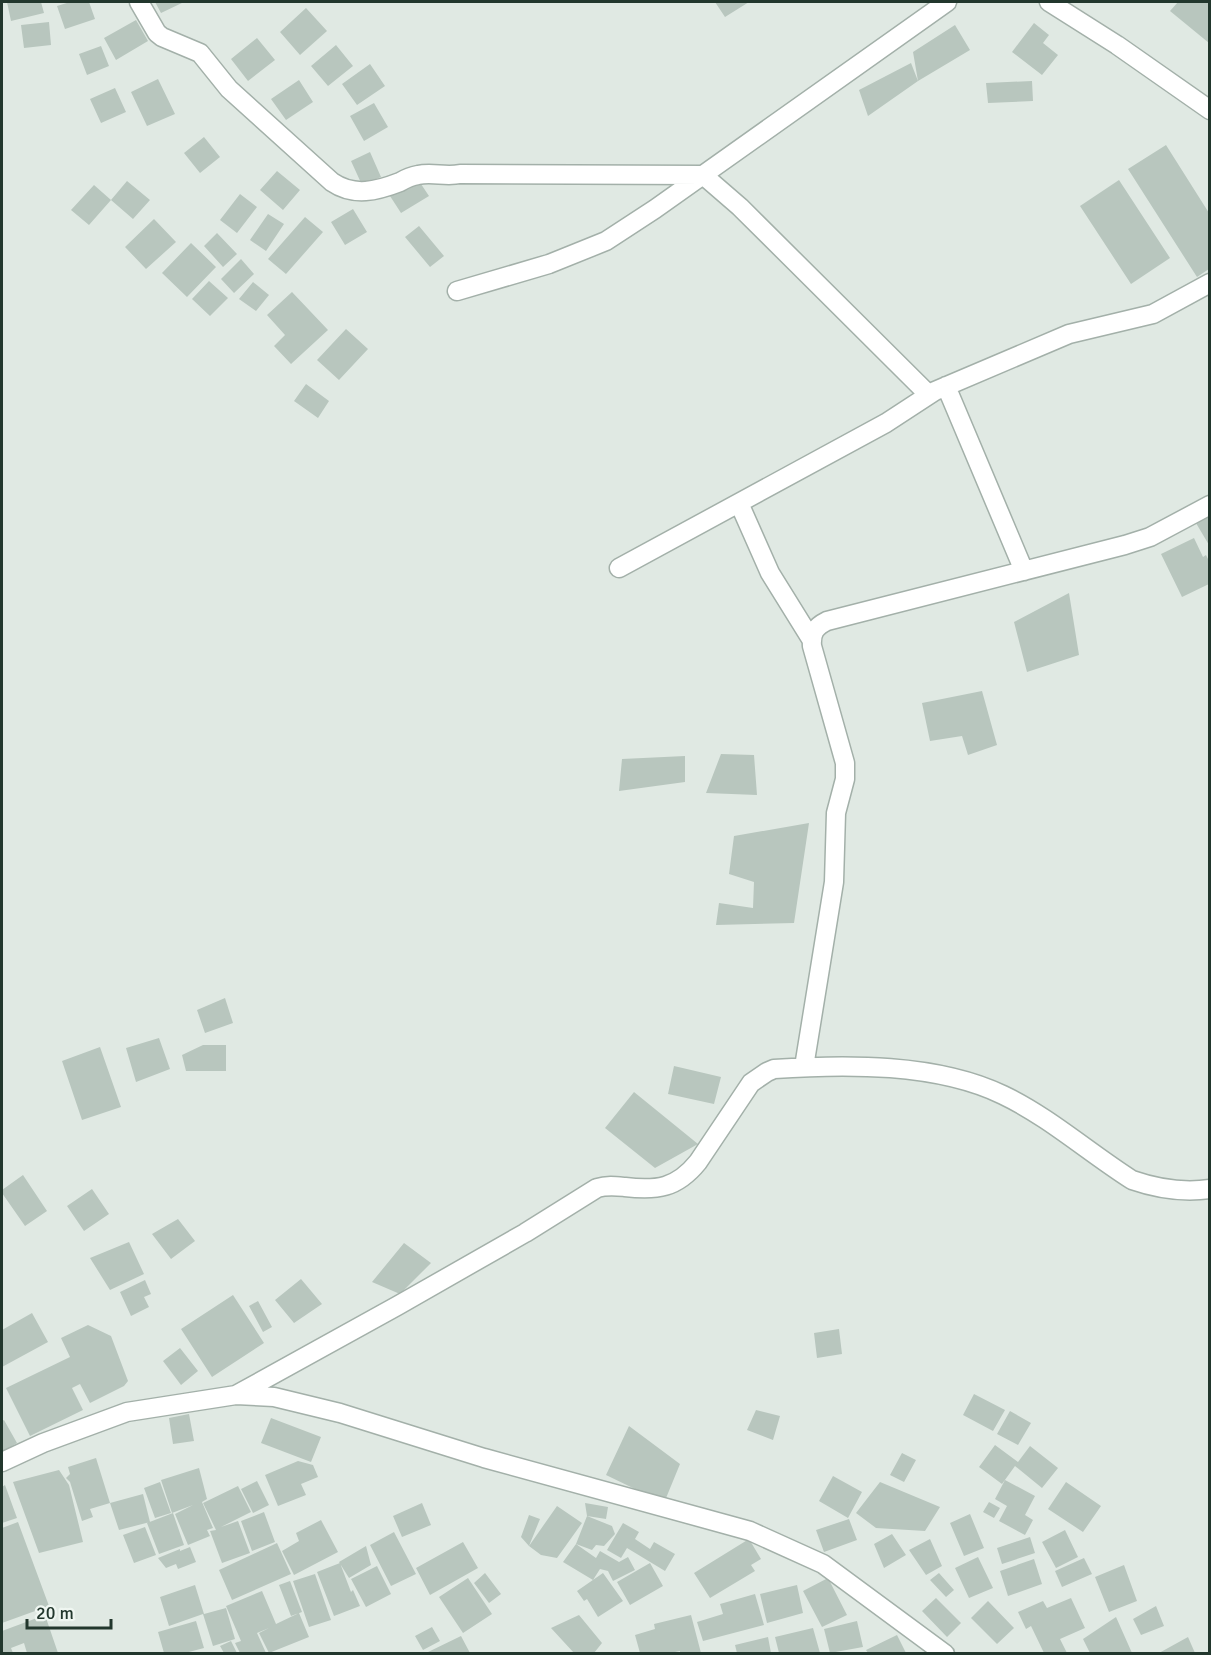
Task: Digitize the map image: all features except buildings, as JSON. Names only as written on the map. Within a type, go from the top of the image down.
[{"type":"street","points":[[139,2],[162,38],[200,53],[229,89],[332,182],[351,191],[363,192],[417,175],[703,175],[740,207],[928,394]]},
{"type":"street","points":[[458,291],[549,264],[606,241],[655,209],[947,2]]},
{"type":"street","points":[[1049,2],[1117,45],[1209,110]]},
{"type":"street","points":[[619,568],[886,423],[928,394],[1069,334],[1153,314],[1209,283]]},
{"type":"street","points":[[946,386],[1024,571]]},
{"type":"street","points":[[739,503],[770,573],[811,639],[845,763],[836,813],[834,882],[804,1067]]},
{"type":"street","points":[[811,639],[816,628],[827,621],[1125,546],[1150,537],[1209,505]]},
{"type":"street","points":[[236,1395],[407,1301],[525,1233],[597,1188],[609,1185],[638,1189],[662,1188],[673,1184],[698,1162],[751,1083],[774,1069],[857,1066],[945,1076],[980,1085],[1026,1107],[1132,1180],[1174,1191],[1209,1189]]},
{"type":"street","points":[[2,1462],[44,1443],[127,1412],[236,1395],[273,1397],[340,1413],[484,1458],[750,1531],[823,1564],[945,1653]]}]
